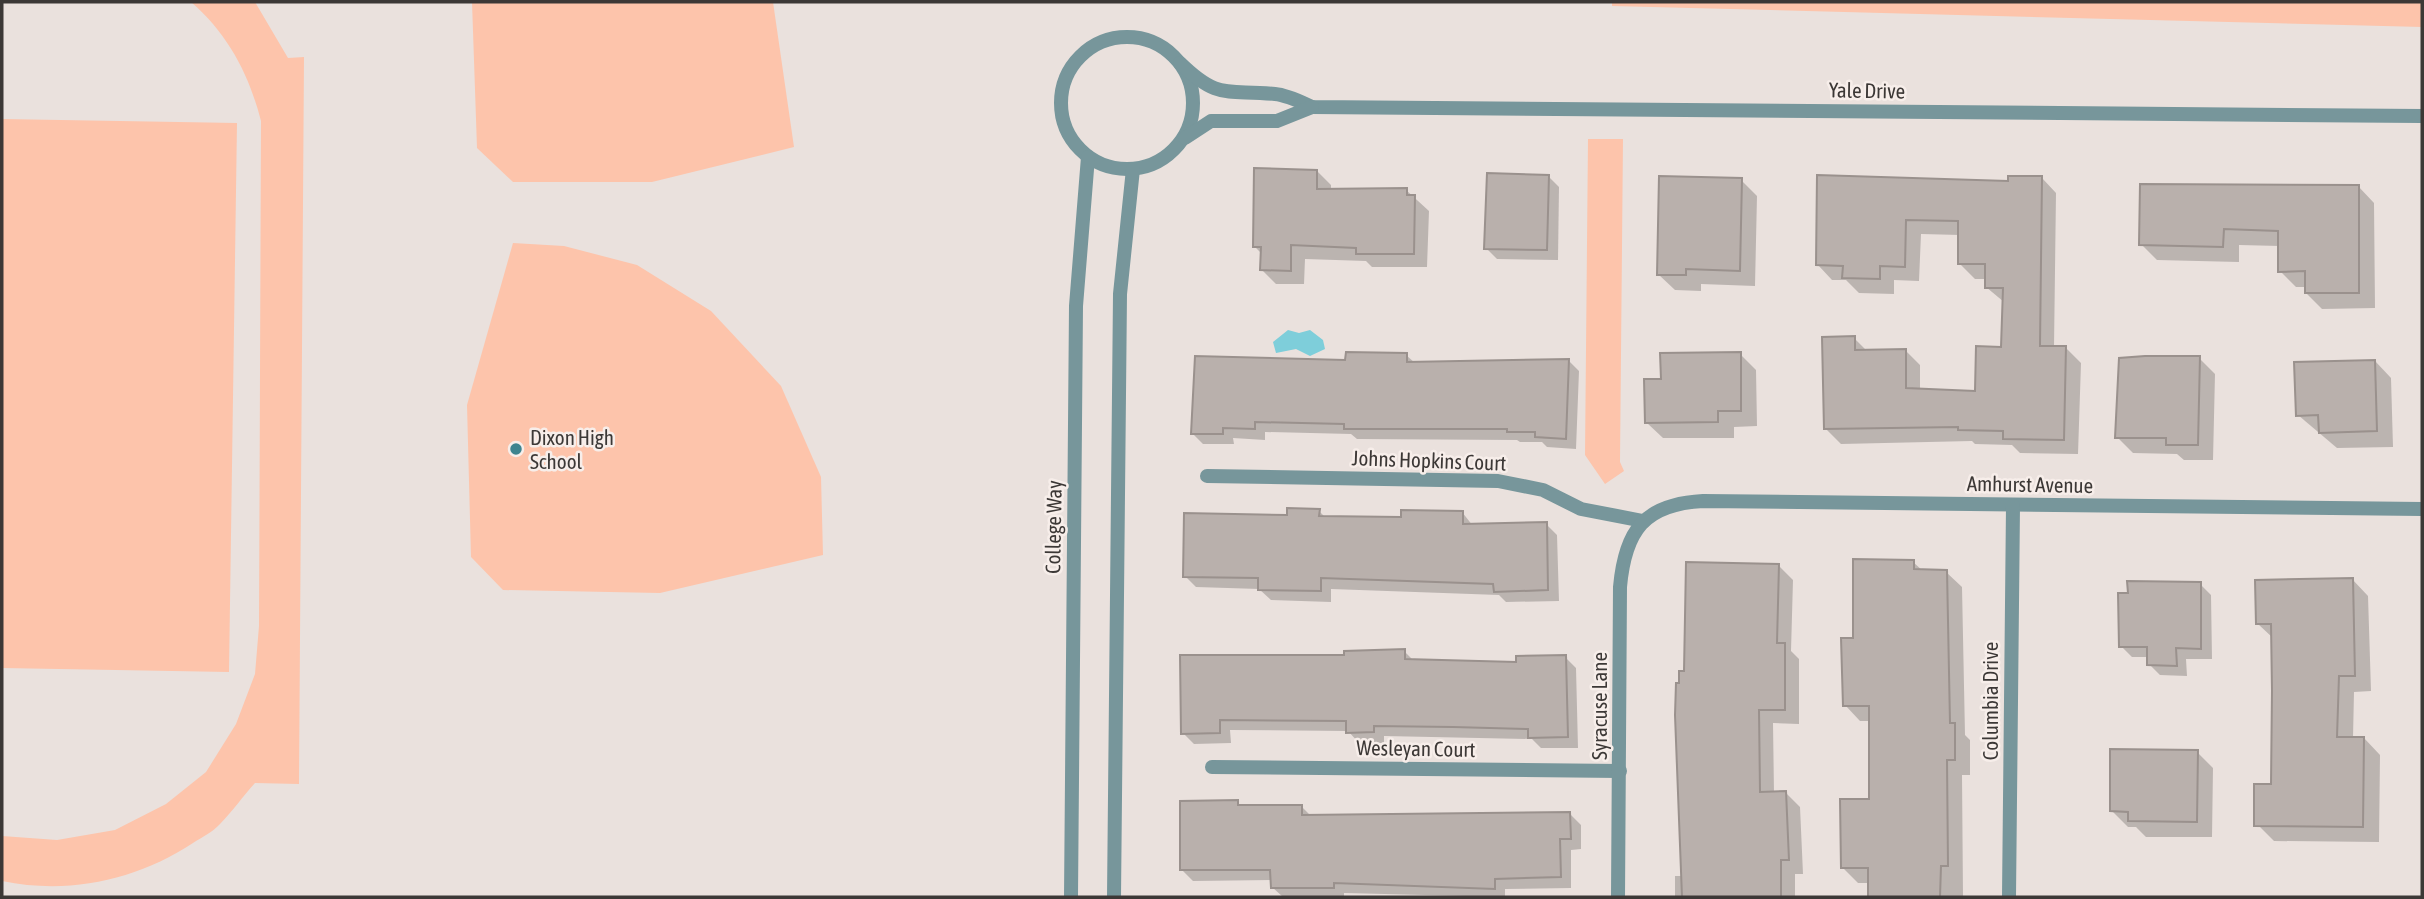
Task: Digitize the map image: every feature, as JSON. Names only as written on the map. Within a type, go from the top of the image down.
[{"type":"street","points":[[1120,37],[1142,38],[1163,47],[1180,63],[1190,83],[1193,104],[1189,125],[1181,142],[1167,156],[1151,165],[1133,169],[1117,169],[1088,157],[1072,141],[1063,120],[1060,97],[1066,75],[1079,56],[1098,43],[1120,37]]},
{"type":"street","name":"Yale Drive","points":[[1180,63],[1211,89],[1226,93],[1278,94],[1312,107],[2422,116]]},
{"type":"street","name":"Yale Drive","points":[[1181,142],[1211,121],[1277,121],[1312,107]]},
{"type":"street","name":"College Way","points":[[1071,897],[1076,306],[1088,157]]},
{"type":"street","points":[[1114,897],[1120,294],[1133,169]]},
{"type":"street","name":"Johns Hopkins Court","points":[[1207,476],[1498,481],[1543,490],[1581,509],[1643,520]]},
{"type":"street","name":"Amhurst Avenue","points":[[1643,520],[1664,506],[1703,500],[2013,506],[2422,509]]},
{"type":"street","name":"Columbia Drive","points":[[2009,897],[2013,506]]},
{"type":"street","name":"Syracuse Lane","points":[[1618,897],[1620,587],[1623,557],[1631,537],[1643,520]]},
{"type":"street","name":"Wesleyan Court","points":[[1212,767],[1620,771]]},
{"type":"shaded area","points":[[191,2],[255,2],[288,58],[304,57],[299,784],[255,783],[211,832],[171,856],[126,875],[77,885],[27,885],[2,881],[2,836],[57,840],[115,830],[166,804],[206,772],[236,724],[255,674],[259,626],[261,121],[250,87],[235,56],[216,27]]},
{"type":"shaded area","points":[[472,2],[773,2],[794,147],[652,182],[513,182],[477,148]]},
{"type":"shaded area","points":[[1612,2],[2422,2],[2422,27],[1612,6]]},
{"type":"shaded area","points":[[2,119],[237,123],[229,672],[2,668]]},
{"type":"shaded area","points":[[1588,139],[1623,139],[1620,462],[1624,471],[1605,484],[1585,455]]},
{"type":"shaded area","points":[[513,243],[564,246],[637,265],[711,311],[781,386],[821,477],[823,555],[660,593],[503,590],[471,557],[467,405]]},
{"type":"water","points":[[1288,330],[1299,333],[1310,330],[1323,340],[1325,349],[1310,356],[1296,349],[1276,353],[1273,342]]},
{"type":"building","points":[[1254,168],[1317,170],[1317,189],[1407,188],[1407,195],[1415,195],[1414,254],[1356,254],[1356,248],[1291,245],[1291,271],[1260,270],[1261,247],[1253,247]]},
{"type":"building","points":[[1487,173],[1549,175],[1547,250],[1484,249]]},
{"type":"building","points":[[1817,175],[2008,181],[2008,176],[2042,176],[2040,346],[2066,346],[2064,440],[2003,439],[2003,431],[1958,430],[1958,427],[1824,429],[1822,337],[1855,336],[1855,350],[1906,349],[1906,388],[1975,391],[1976,346],[2001,347],[2003,288],[1985,288],[1985,264],[1958,264],[1958,221],[1906,220],[1905,267],[1880,266],[1880,279],[1842,278],[1843,266],[1816,265]]},
{"type":"building","points":[[1659,176],[1742,178],[1740,271],[1686,269],[1686,275],[1657,275]]},
{"type":"building","points":[[2140,184],[2359,185],[2359,293],[2305,293],[2305,271],[2278,272],[2278,231],[2224,229],[2223,247],[2139,245]]},
{"type":"building","points":[[1346,352],[1407,353],[1407,362],[1569,359],[1566,439],[1535,437],[1535,432],[1507,432],[1507,429],[1344,429],[1344,424],[1255,422],[1255,429],[1223,428],[1223,434],[1191,434],[1195,356],[1345,360]]},
{"type":"building","points":[[1741,352],[1741,411],[1718,411],[1718,422],[1645,423],[1644,379],[1661,379],[1660,353]]},
{"type":"building","points":[[2200,356],[2198,445],[2166,445],[2166,438],[2115,438],[2119,358]]},
{"type":"building","points":[[2375,360],[2377,431],[2319,433],[2318,415],[2296,416],[2294,362]]},
{"type":"building","points":[[1287,508],[1320,509],[1319,516],[1401,517],[1401,510],[1463,511],[1463,524],[1547,522],[1548,590],[1494,592],[1493,584],[1321,578],[1321,591],[1258,590],[1258,578],[1183,577],[1184,513],[1287,515]]},
{"type":"building","points":[[1853,559],[1914,560],[1914,569],[1947,570],[1950,723],[1955,723],[1955,760],[1947,760],[1948,866],[1941,866],[1940,897],[1868,897],[1868,868],[1841,868],[1840,799],[1869,799],[1869,706],[1843,706],[1841,638],[1853,638]]},
{"type":"building","points":[[1686,562],[1779,564],[1777,643],[1785,643],[1785,710],[1759,710],[1760,792],[1786,791],[1789,860],[1781,860],[1781,897],[1682,897],[1675,715],[1676,683],[1679,683],[1679,671],[1684,671]]},
{"type":"building","points":[[2353,578],[2355,676],[2339,676],[2337,737],[2364,737],[2363,827],[2254,826],[2254,784],[2271,784],[2272,691],[2271,624],[2256,624],[2255,580]]},
{"type":"building","points":[[2127,581],[2201,582],[2201,649],[2176,648],[2177,666],[2147,665],[2147,647],[2119,647],[2118,593],[2128,593]]},
{"type":"building","points":[[1405,649],[1405,659],[1516,662],[1516,656],[1566,655],[1568,737],[1528,738],[1528,729],[1453,727],[1374,726],[1374,732],[1346,733],[1346,721],[1220,720],[1220,733],[1181,734],[1180,655],[1344,655],[1344,651]]},
{"type":"building","points":[[2110,749],[2198,750],[2197,822],[2128,821],[2128,812],[2110,811]]},
{"type":"building","points":[[1238,800],[1238,805],[1302,805],[1302,815],[1570,812],[1571,839],[1560,839],[1561,877],[1495,879],[1495,889],[1334,883],[1334,888],[1271,888],[1270,870],[1180,870],[1180,801]]},
{"type":"place","name":"Dixon High School","points":[[516,449]]}]
